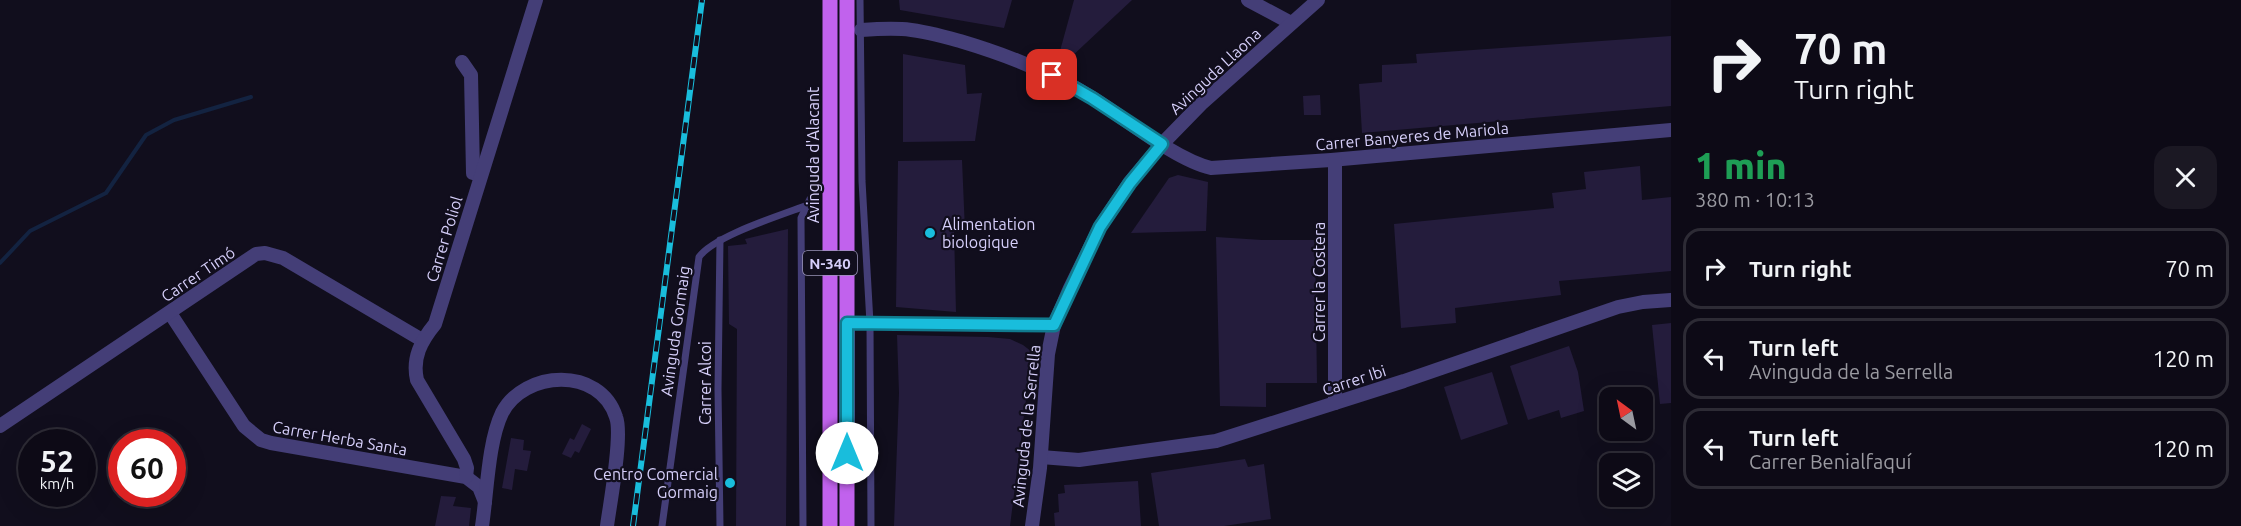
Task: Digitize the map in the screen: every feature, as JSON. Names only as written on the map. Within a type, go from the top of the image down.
[{"type":"main road","name":"Avinguda d'Alacant","points":[[830,0],[830,526]]},
{"type":"main road","name":"Avinguda d'Alacant","points":[[847,0],[847,526]]},
{"type":"street","name":"Carrer Poliol","points":[[466,477],[467,468],[464,459],[417,380],[416,359],[422,340],[435,324],[536,0]]},
{"type":"street","points":[[1248,0],[1291,23]]},
{"type":"street","name":"Avinguda Llaona","points":[[1162,144],[1201,104],[1318,0]]},
{"type":"street","name":"Carrer Banyeres de Mariola","points":[[861,30],[902,29],[931,33],[1015,59],[1052,75],[1162,144],[1193,162],[1211,168],[1335,160],[1671,130]]},
{"type":"street","points":[[462,62],[471,75],[473,173],[481,175]]},
{"type":"street","name":"Avinguda de la Serrella","points":[[1032,526],[1041,457],[1048,354],[1054,325],[1100,227],[1130,183],[1162,144]]},
{"type":"street","name":"Carrer la Costera","points":[[1335,160],[1335,403]]},
{"type":"street","name":"Carrer Timó","points":[[0,426],[256,254],[265,253],[283,258],[422,340]]},
{"type":"street","name":"Carrer Ibi","points":[[1041,457],[1079,460],[1199,445],[1335,403],[1618,307],[1671,300]]},
{"type":"street","name":"Carrer Herba Santa","points":[[170,313],[236,416],[251,434],[261,440],[466,477]]},
{"type":"street","points":[[482,526],[499,421],[506,406],[517,394],[548,380],[573,380],[589,386],[611,406],[618,424],[607,526]]},
{"type":"street","points":[[466,477],[479,488],[485,502]]},
{"type":"lane","points":[[860,0],[862,181],[870,323],[871,526]]},
{"type":"lane","points":[[803,526],[804,352],[800,224],[805,206],[830,180]]},
{"type":"lane","name":"Avinguda Gormaig","points":[[662,526],[699,257],[702,252],[720,240],[805,206]]},
{"type":"lane","name":"Carrer Alcoi","points":[[720,240],[718,389],[720,526]]},
{"type":"lane","points":[[847,323],[1054,325]]},
{"type":"building","points":[[899,0],[1012,0],[1004,28],[900,10]]},
{"type":"building","points":[[1074,0],[1132,0],[1070,58],[1060,51]]},
{"type":"building","points":[[1671,36],[1671,106],[1362,133],[1359,84],[1382,82],[1382,65],[1417,63],[1416,54]]},
{"type":"building","points":[[903,54],[965,65],[967,94],[982,93],[975,141],[903,142]]},
{"type":"building","points":[[1320,95],[1321,115],[1304,115],[1303,96]]},
{"type":"building","points":[[962,160],[965,231],[954,230],[956,312],[896,307],[898,161]]},
{"type":"building","points":[[1640,166],[1642,200],[1671,197],[1671,271],[1559,281],[1561,295],[1455,308],[1456,323],[1401,328],[1394,224],[1554,208],[1552,193],[1586,189],[1584,172]]},
{"type":"building","points":[[1178,175],[1208,182],[1206,231],[1131,233],[1169,178]]},
{"type":"building","points":[[788,229],[786,526],[736,526],[737,329],[729,324],[728,246],[747,244],[745,239]]},
{"type":"building","points":[[1216,237],[1315,240],[1317,383],[1266,383],[1266,407],[1220,406]]},
{"type":"building","points":[[1671,323],[1671,403],[1660,404],[1652,325]]},
{"type":"building","points":[[897,335],[1010,339],[1032,352],[1010,526],[894,526],[899,393]]},
{"type":"building","points":[[1569,346],[1578,372],[1584,411],[1561,418],[1559,410],[1528,420],[1510,366]]},
{"type":"building","points":[[1492,372],[1508,424],[1461,440],[1444,387]]},
{"type":"building","points":[[582,424],[591,429],[579,453],[575,451],[571,458],[562,454],[570,438],[574,440]]},
{"type":"building","points":[[511,438],[524,440],[523,450],[531,451],[527,471],[515,469],[512,490],[502,488]]},
{"type":"building","points":[[1245,459],[1248,467],[1264,464],[1271,519],[1224,526],[1159,526],[1151,473]]},
{"type":"building","points":[[1138,481],[1141,526],[1055,526],[1054,513],[1059,512],[1058,494],[1065,493],[1064,485]]},
{"type":"building","points":[[441,496],[456,497],[453,506],[471,508],[469,526],[435,526]]},
{"type":"waterway","points":[[0,263],[30,231],[106,193],[146,135],[174,120],[251,97]]},
{"type":"railway","points":[[633,526],[702,0]]},
{"type":"place","name":"Alimentation biologique","points":[[930,233]]},
{"type":"place","name":"Centro Comercial Gormaig","points":[[730,483]]},
{"type":"route","points":[[847,453],[847,323],[1054,325],[1100,227],[1130,183],[1162,144],[1052,75]]}]
